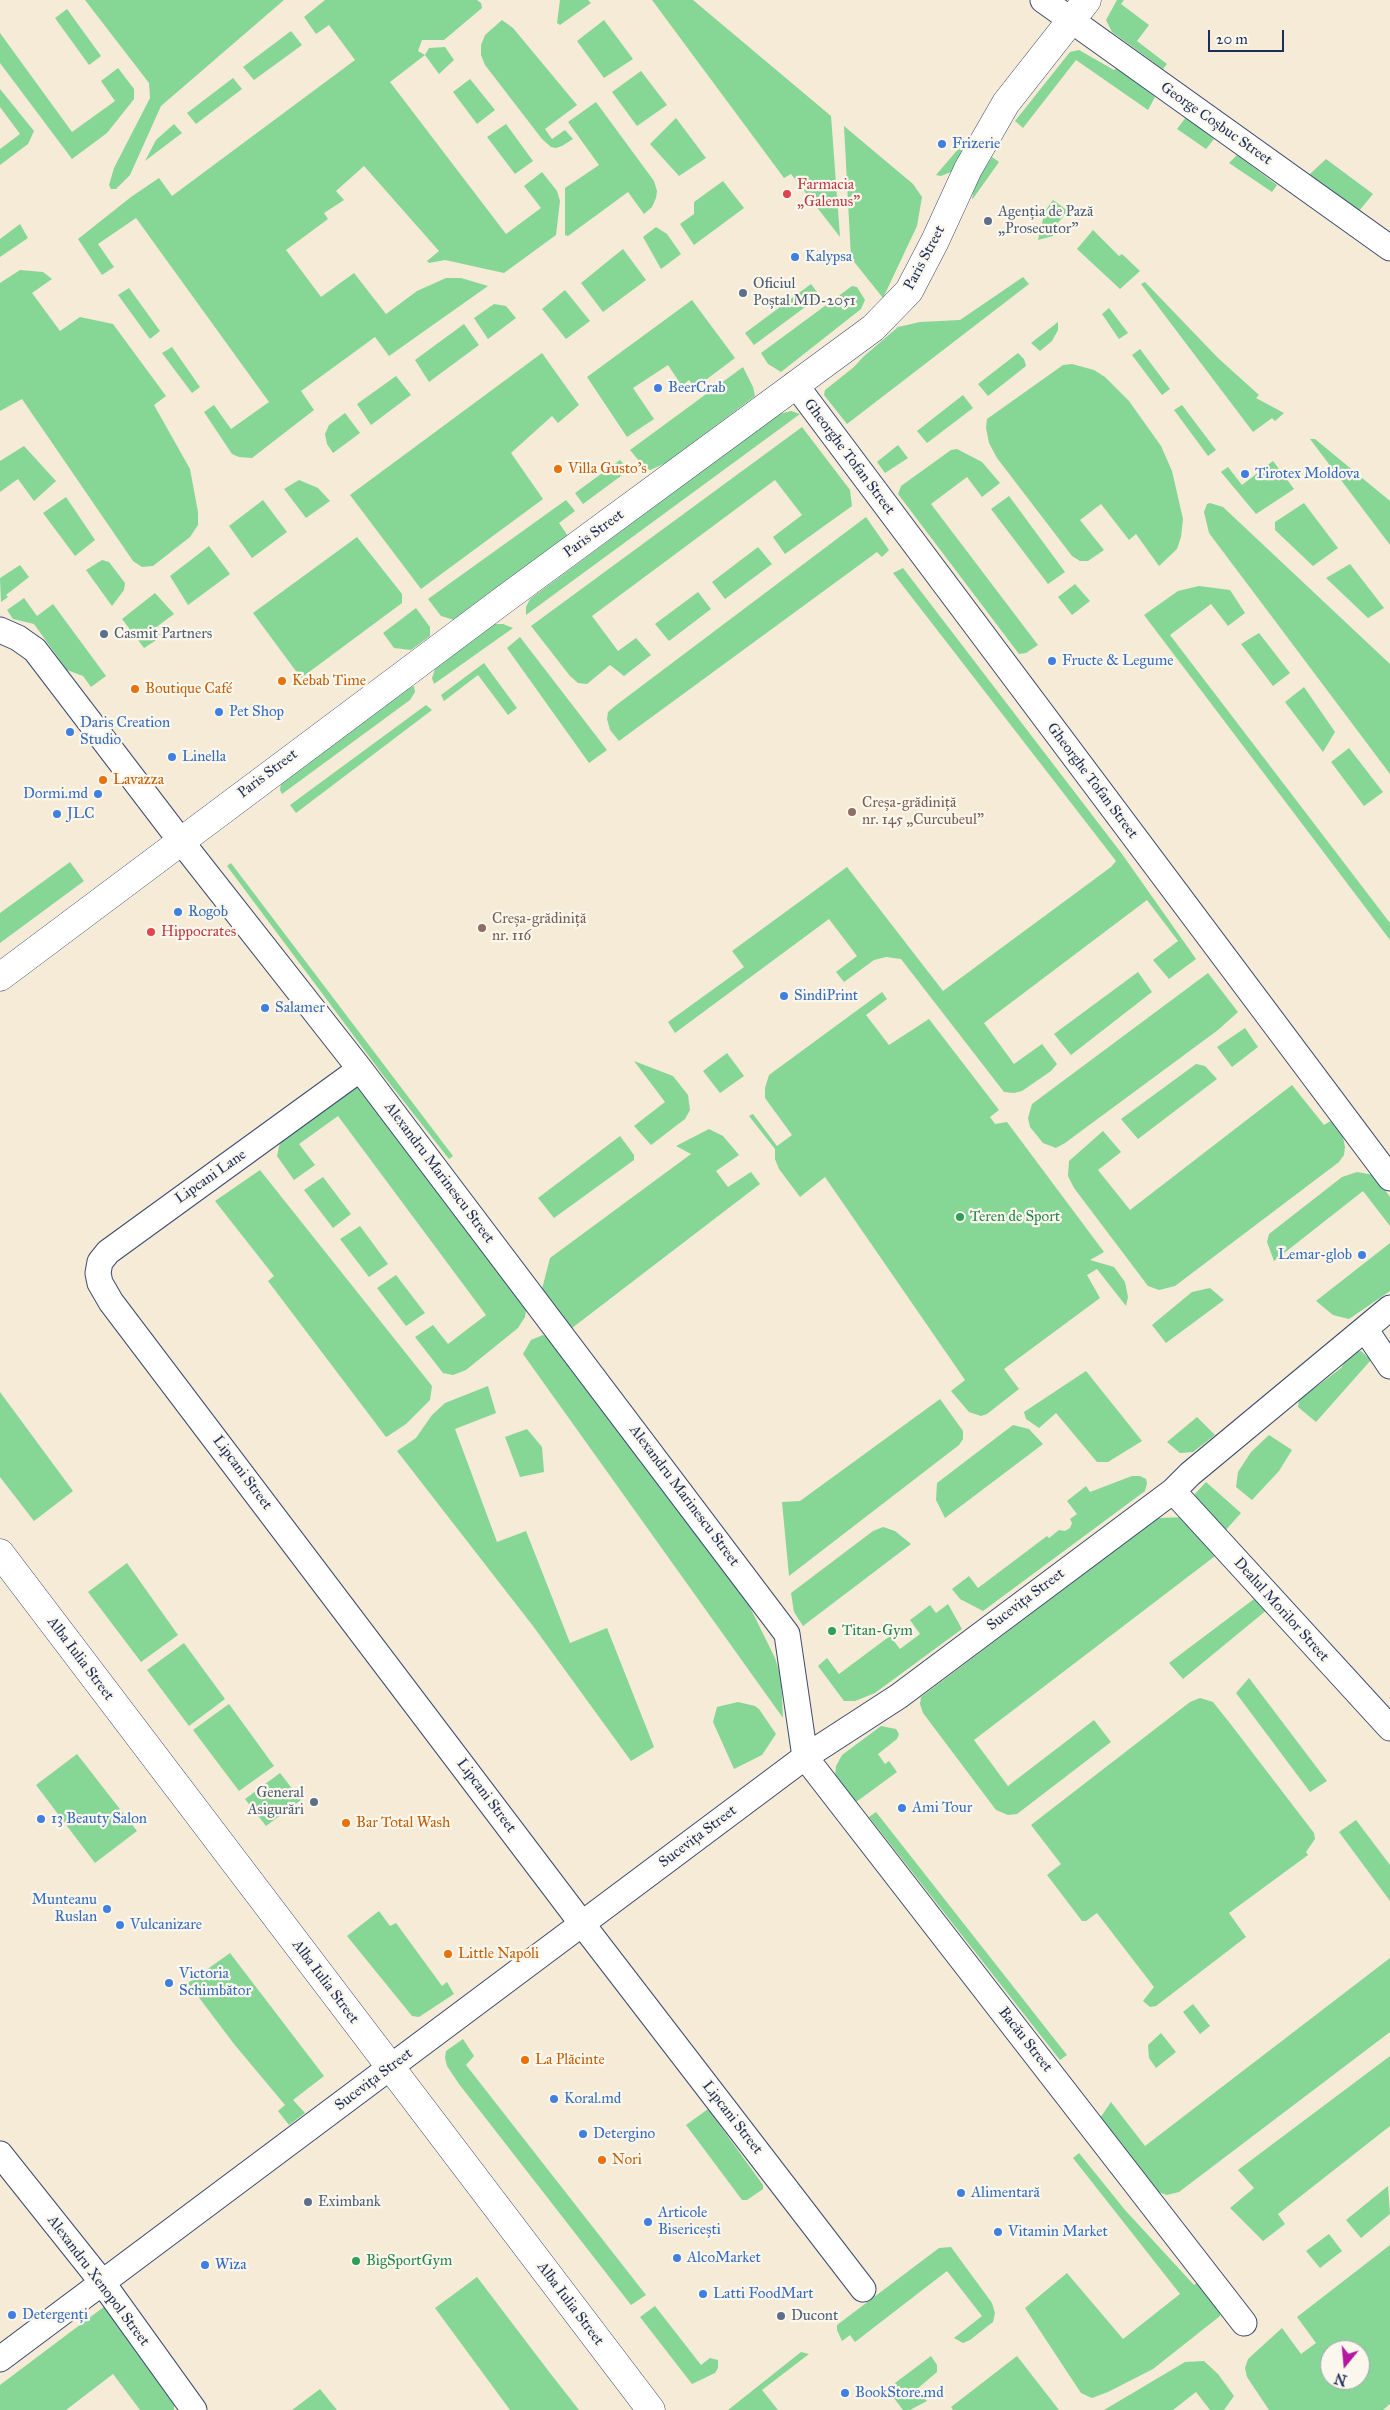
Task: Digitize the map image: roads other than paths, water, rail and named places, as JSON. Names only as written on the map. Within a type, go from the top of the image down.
[{"type":"street","name":"George Coșbuc Street","points":[[1043,0],[1079,10],[1390,248]]},
{"type":"street","name":"Paris Street","points":[[0,977],[180,840],[794,384],[873,328],[909,291],[935,241],[968,169],[1001,111],[1079,10]]},
{"type":"street","name":"Gheorghe Tofan Street","points":[[794,384],[1390,1178]]},
{"type":"street","name":"Alexandru Marinescu Street","points":[[0,630],[18,638],[35,650],[180,840],[360,1069],[788,1634],[805,1757]]},
{"type":"street","name":"Lipcani Lane","points":[[111,1302],[100,1283],[98,1273],[100,1262],[108,1252],[360,1069]]},
{"type":"street","name":"Lipcani Street","points":[[111,1302],[583,1924],[863,2289]]},
{"type":"street","name":"Sucevița Street","points":[[0,2359],[805,1757],[899,1696],[1172,1491],[1390,1308]]},
{"type":"street","points":[[1365,1328],[1390,1366]]},
{"type":"street","name":"Dealul Morilor Street","points":[[1172,1491],[1390,1728]]},
{"type":"street","name":"Alba Iulia Street","points":[[0,1553],[651,2410]]},
{"type":"street","name":"Bacău Street","points":[[805,1757],[1244,2323]]},
{"type":"street","name":"Alexandru Xenopol Street","points":[[0,2154],[102,2282],[194,2410]]},
{"type":"place","name":"Frizerie","points":[[942,144]]},
{"type":"place","name":"Farmacia „Galenus”","points":[[787,194]]},
{"type":"place","name":"Agenția de Pază „Prosecutor”","points":[[988,221]]},
{"type":"place","name":"Kalypsa","points":[[795,257]]},
{"type":"place","name":"Oficiul Poștal MD-2051","points":[[743,293]]},
{"type":"place","name":"BeerCrab","points":[[658,388]]},
{"type":"place","name":"Villa Gusto's","points":[[558,469]]},
{"type":"place","name":"Tirotex Moldova","points":[[1245,474]]},
{"type":"place","name":"Casmit Partners","points":[[104,634]]},
{"type":"place","name":"Fructe & Legume","points":[[1052,661]]},
{"type":"place","name":"Kebab Time","points":[[282,681]]},
{"type":"place","name":"Boutique Café","points":[[135,689]]},
{"type":"place","name":"Pet Shop","points":[[219,712]]},
{"type":"place","name":"Daris Creation Studio","points":[[70,732]]},
{"type":"place","name":"Linella","points":[[172,757]]},
{"type":"place","name":"Lavazza","points":[[103,780]]},
{"type":"place","name":"Dormi.md","points":[[98,794]]},
{"type":"place","name":"Creșa-grădiniță nr. 145 „Curcubeul”","points":[[852,812]]},
{"type":"place","name":"JLC","points":[[57,814]]},
{"type":"place","name":"Rogob","points":[[178,912]]},
{"type":"place","name":"Creșa-grădiniță nr. 116","points":[[482,928]]},
{"type":"place","name":"Hippocrates","points":[[151,932]]},
{"type":"place","name":"SindiPrint","points":[[784,996]]},
{"type":"place","name":"Salamer","points":[[265,1008]]},
{"type":"place","name":"Teren de Sport","points":[[960,1217]]},
{"type":"place","name":"Lemar-glob","points":[[1362,1255]]},
{"type":"place","name":"Titan-Gym","points":[[832,1631]]},
{"type":"place","name":"General Asigurări","points":[[314,1802]]},
{"type":"place","name":"Ami Tour","points":[[902,1808]]},
{"type":"place","name":"13 Beauty Salon","points":[[41,1819]]},
{"type":"place","name":"Bar Total Wash","points":[[346,1823]]},
{"type":"place","name":"Munteanu Ruslan","points":[[107,1909]]},
{"type":"place","name":"Vulcanizare","points":[[120,1925]]},
{"type":"place","name":"Little Napoli","points":[[448,1954]]},
{"type":"place","name":"Victoria Schimbător","points":[[169,1983]]},
{"type":"place","name":"La Plăcinte","points":[[525,2060]]},
{"type":"place","name":"Koral.md","points":[[554,2099]]},
{"type":"place","name":"Detergino","points":[[583,2134]]},
{"type":"place","name":"Nori","points":[[602,2160]]},
{"type":"place","name":"Alimentară","points":[[961,2193]]},
{"type":"place","name":"Eximbank","points":[[308,2202]]},
{"type":"place","name":"Articole Bisericești","points":[[648,2222]]},
{"type":"place","name":"Vitamin Market","points":[[998,2232]]},
{"type":"place","name":"AlcoMarket","points":[[677,2258]]},
{"type":"place","name":"BigSportGym","points":[[356,2261]]},
{"type":"place","name":"Wiza","points":[[205,2265]]},
{"type":"place","name":"Latti FoodMart","points":[[703,2294]]},
{"type":"place","name":"Detergenți","points":[[12,2315]]},
{"type":"place","name":"Ducont","points":[[781,2316]]},
{"type":"place","name":"BookStore.md","points":[[845,2393]]}]
